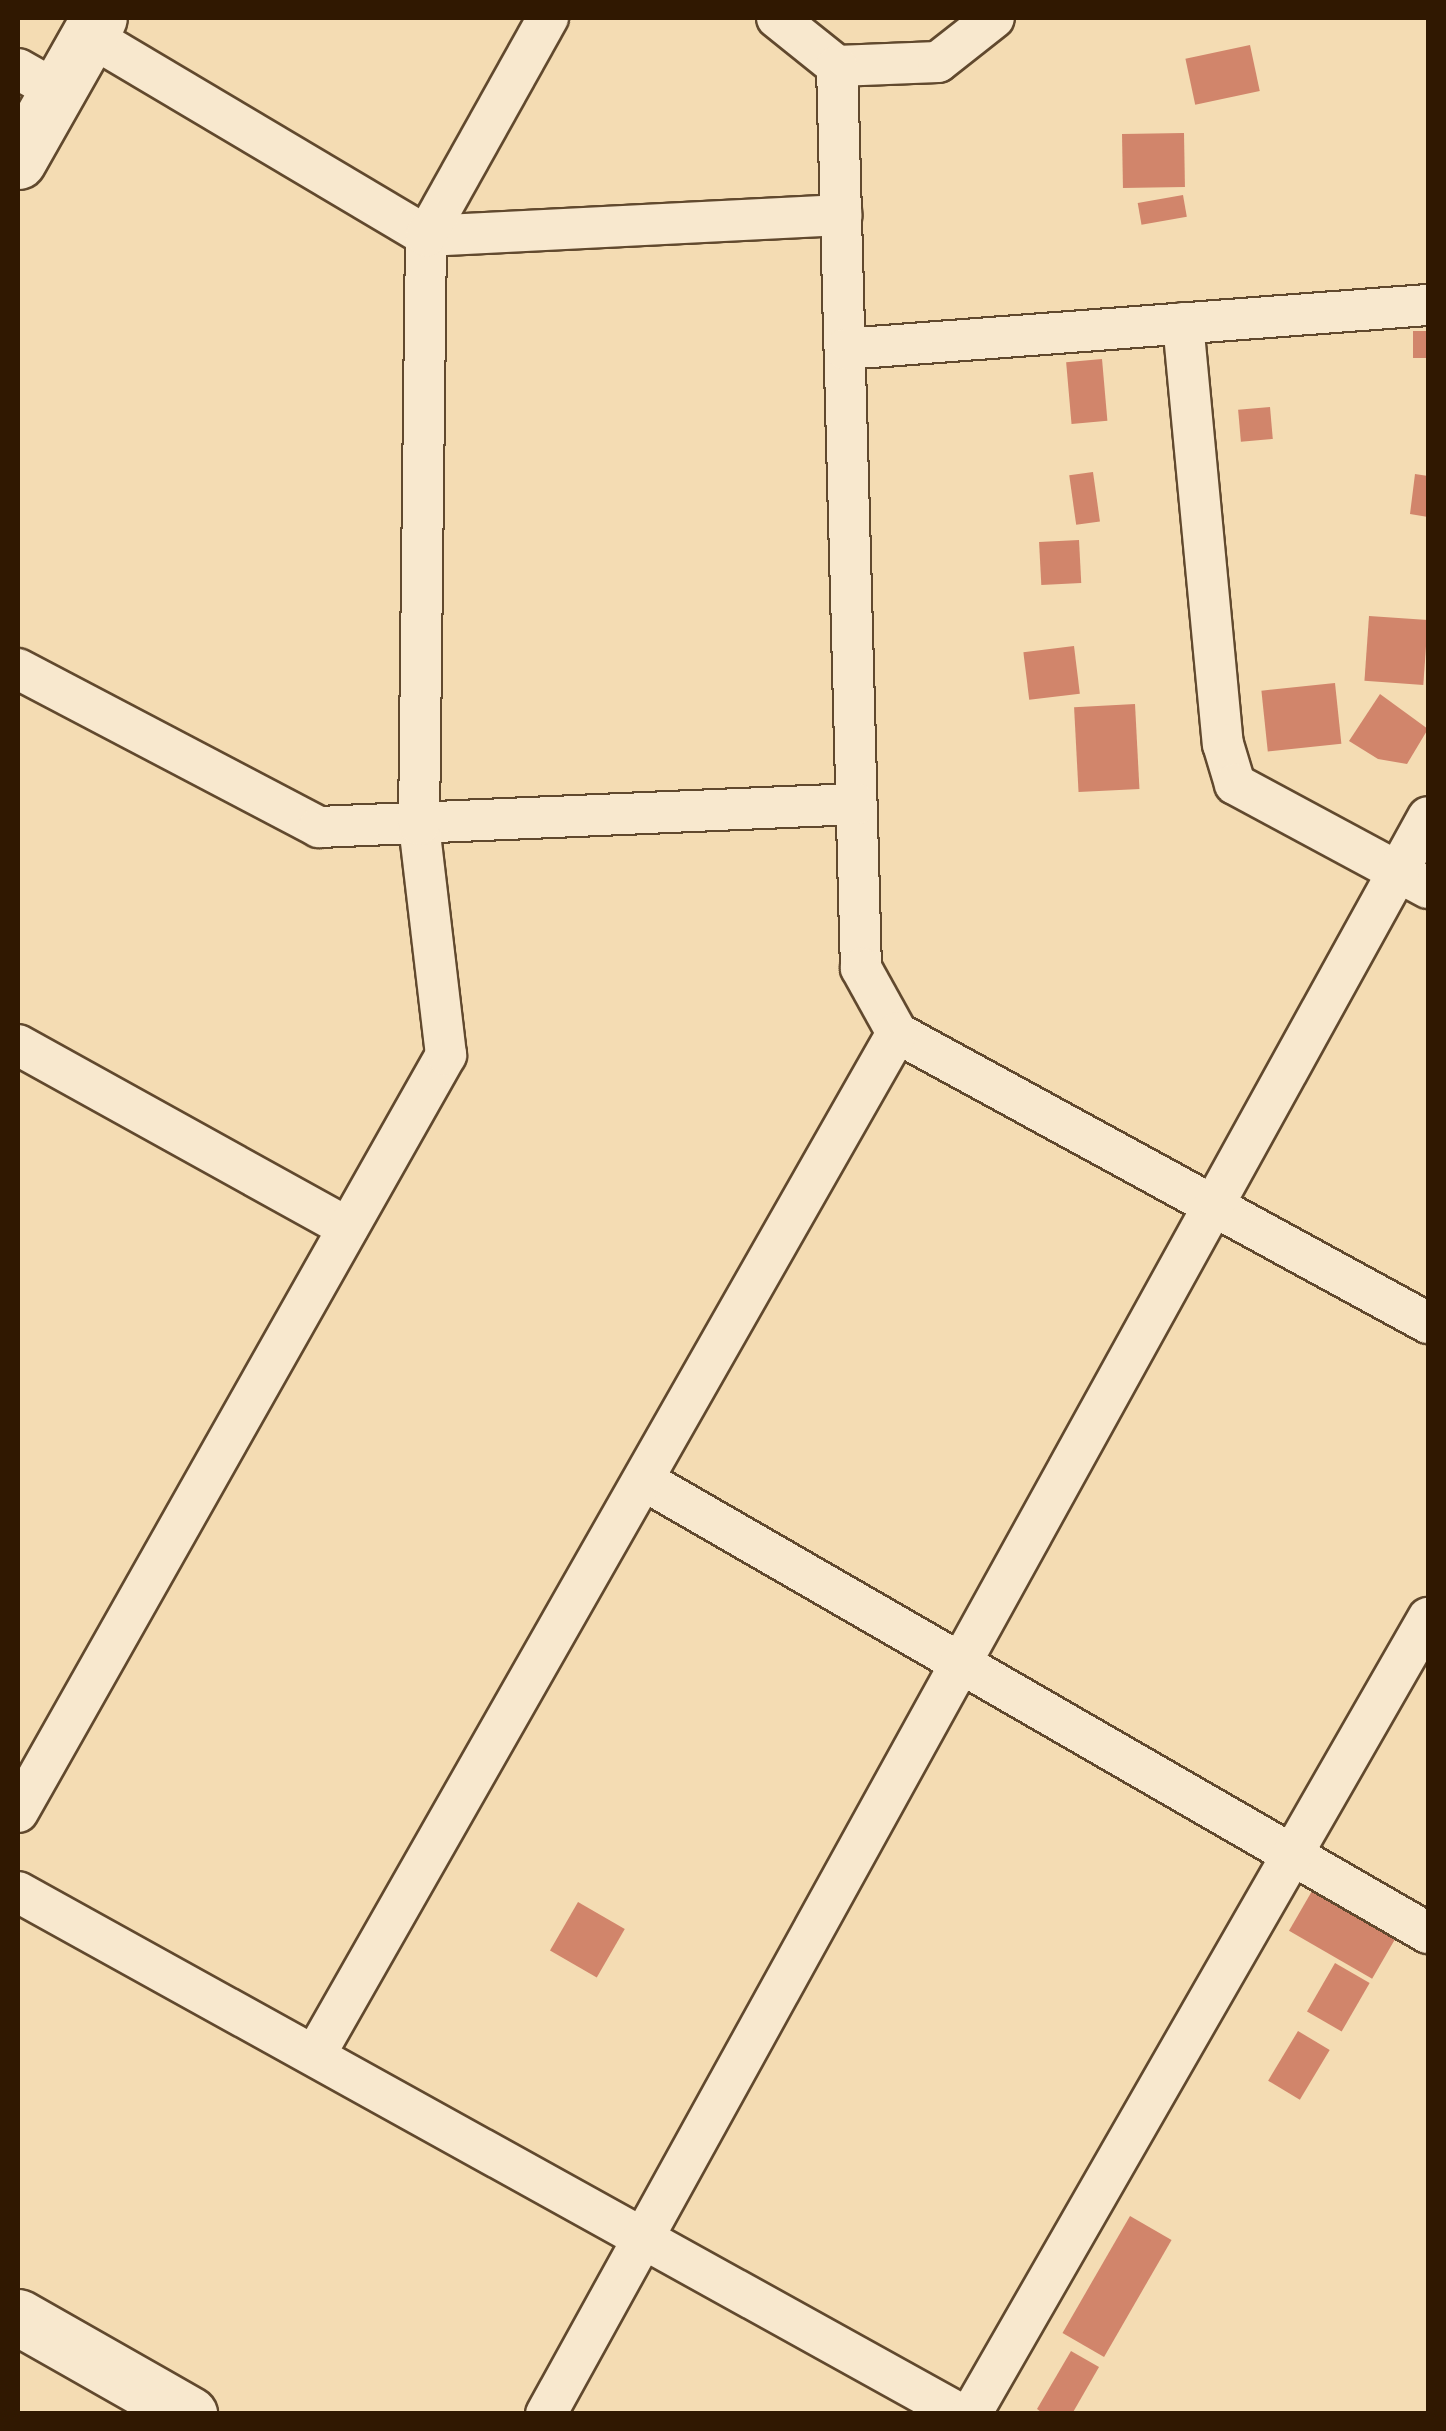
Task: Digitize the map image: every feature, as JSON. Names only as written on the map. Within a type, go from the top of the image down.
[{"type":"main road","points":[[18,161],[37,80],[94,26]]},
{"type":"main road","points":[[18,2317],[124,2398],[189,2414]]},
{"type":"street","points":[[18,1812],[446,1055],[419,825],[426,236],[548,18]]},
{"type":"street","points":[[777,18],[837,66],[938,62],[994,18]]},
{"type":"street","points":[[94,26],[426,236],[841,215]]},
{"type":"street","points":[[837,66],[861,968],[897,1032],[1428,1323]]},
{"type":"street","points":[[845,349],[1428,305]]},
{"type":"street","points":[[1183,323],[1223,744],[1235,784],[1413,879]]},
{"type":"street","points":[[18,669],[252,798],[319,827],[857,804]]},
{"type":"street","points":[[546,2414],[1214,1205],[1413,879],[1428,817]]},
{"type":"street","points":[[315,2055],[897,1032]]},
{"type":"street","points":[[18,1045],[348,1228]]},
{"type":"street","points":[[645,1481],[1428,1932]]},
{"type":"street","points":[[971,2414],[1428,1618]]},
{"type":"street","points":[[18,1892],[960,2414]]},
{"type":"building","points":[[1250,45],[1260,91],[1195,105],[1185,59]]},
{"type":"building","points":[[1184,133],[1185,187],[1123,188],[1122,134]]},
{"type":"building","points":[[1183,195],[1187,217],[1142,225],[1138,203]]},
{"type":"building","points":[[1413,331],[1428,331],[1428,358],[1413,358]]},
{"type":"building","points":[[1102,359],[1107,421],[1072,424],[1066,362]]},
{"type":"building","points":[[1270,407],[1273,439],[1241,442],[1238,410]]},
{"type":"building","points":[[1093,472],[1100,522],[1076,525],[1069,475]]},
{"type":"building","points":[[1415,474],[1428,476],[1428,517],[1410,514]]},
{"type":"building","points":[[1079,540],[1081,583],[1041,585],[1039,542]]},
{"type":"building","points":[[1369,616],[1428,620],[1423,685],[1364,681]]},
{"type":"building","points":[[1074,646],[1080,694],[1029,700],[1023,652]]},
{"type":"building","points":[[1335,683],[1341,744],[1268,751],[1261,691]]},
{"type":"building","points":[[1380,694],[1428,729],[1407,764],[1378,759],[1349,741]]},
{"type":"building","points":[[1135,704],[1139,789],[1079,792],[1074,707]]},
{"type":"building","points":[[1312,1891],[1395,1939],[1372,1979],[1289,1931]]},
{"type":"building","points":[[578,1902],[625,1929],[597,1977],[550,1950]]},
{"type":"building","points":[[1335,1963],[1370,1983],[1342,2031],[1307,2011]]},
{"type":"building","points":[[1298,2031],[1330,2050],[1300,2100],[1268,2081]]},
{"type":"building","points":[[1130,2216],[1172,2240],[1104,2357],[1062,2333]]},
{"type":"building","points":[[1071,2351],[1099,2367],[1072,2414],[1044,2414],[1037,2409]]}]
